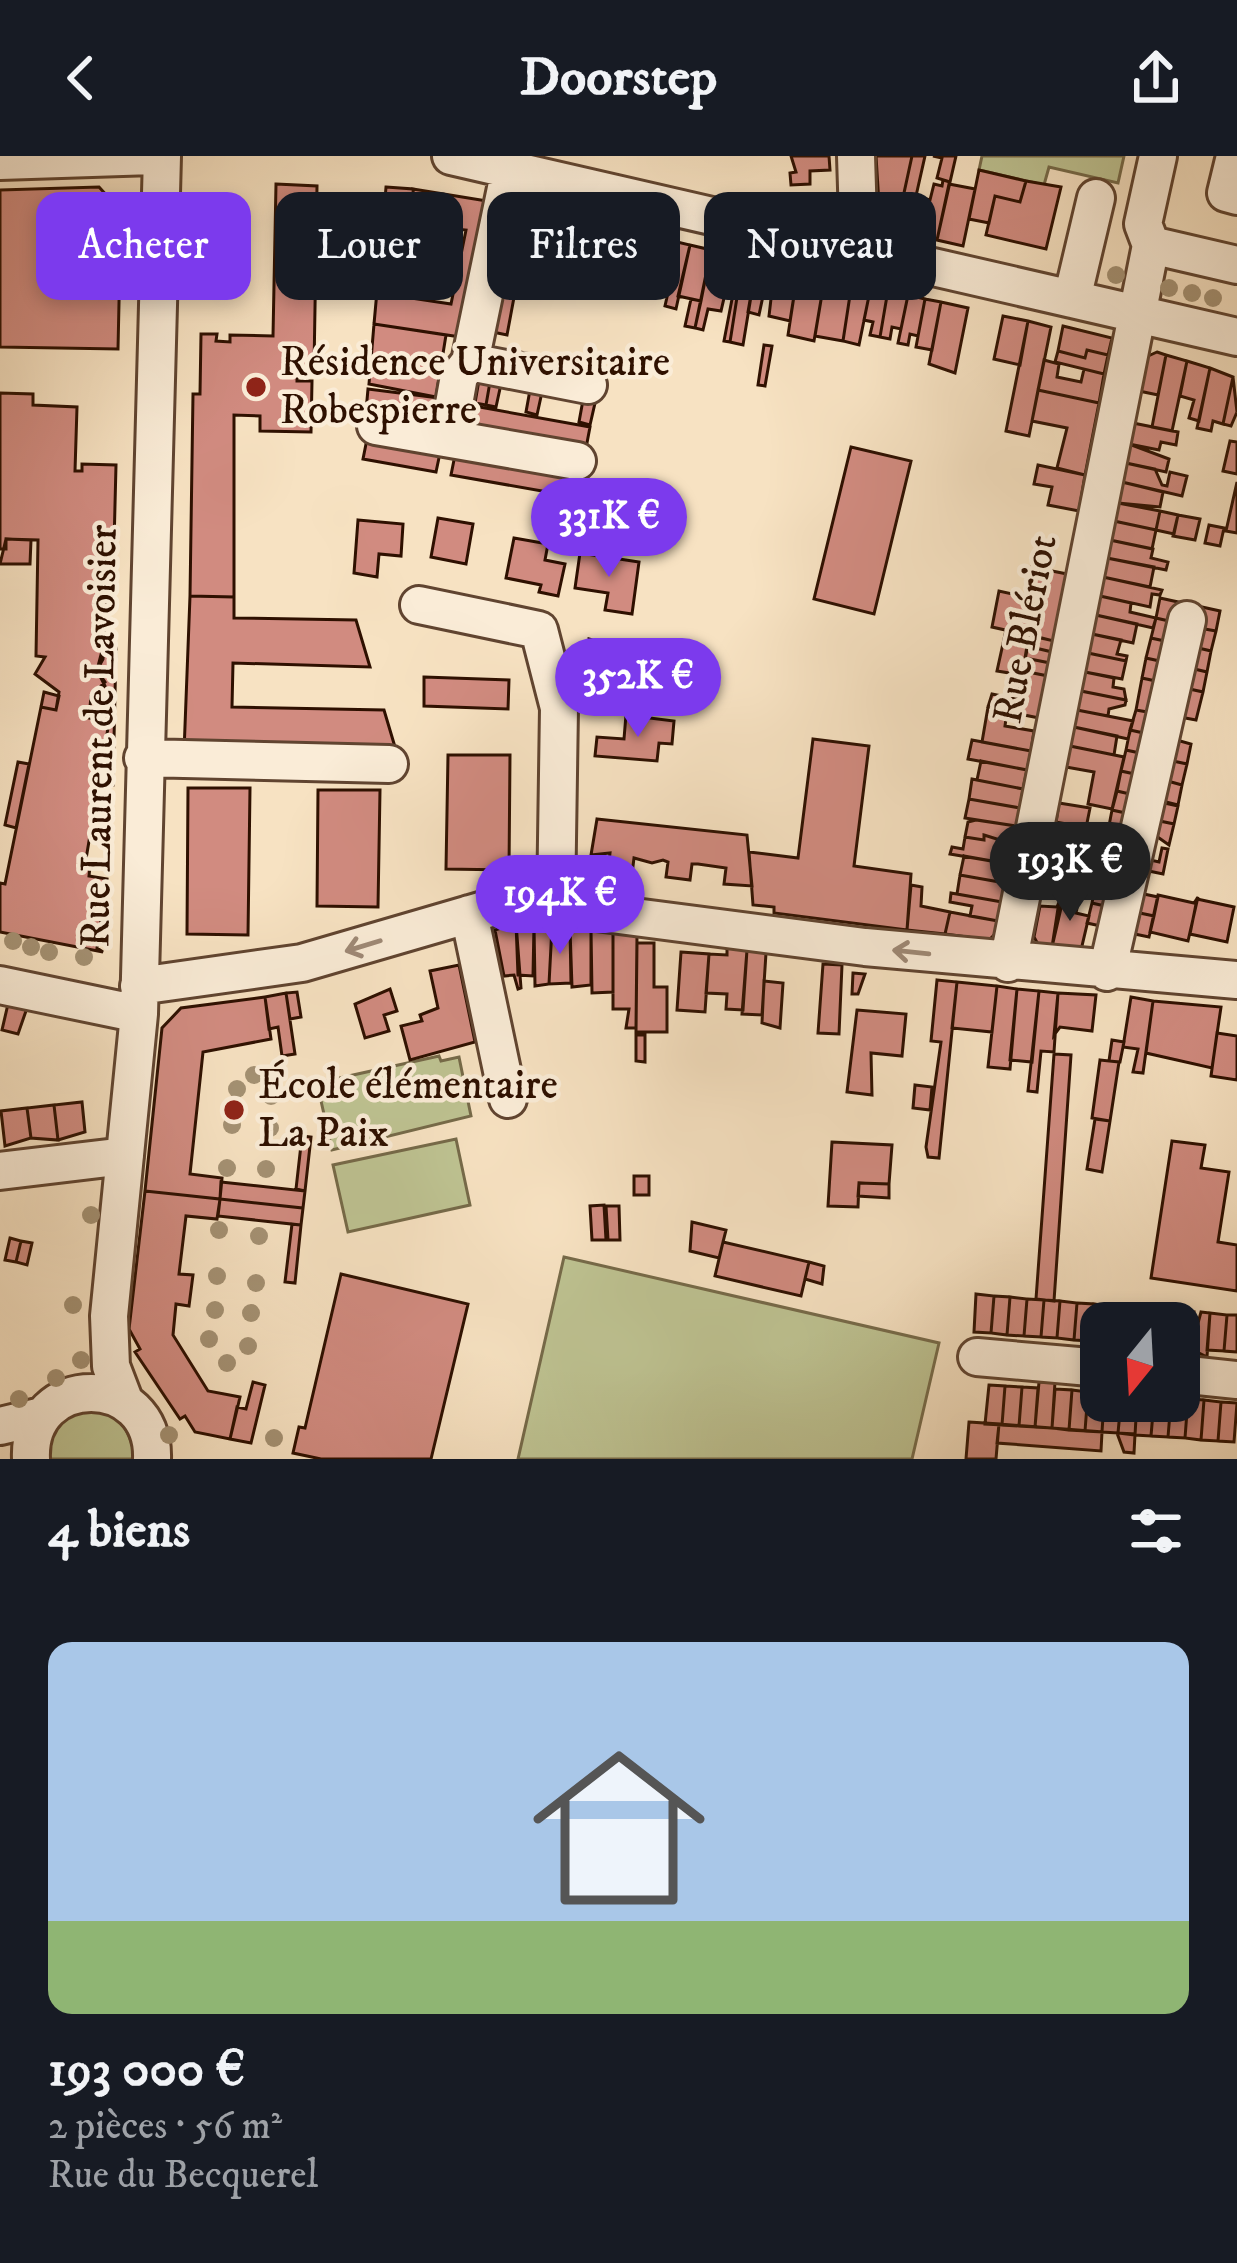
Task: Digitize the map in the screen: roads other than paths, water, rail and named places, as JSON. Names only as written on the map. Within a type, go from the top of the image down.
[{"type":"street","points":[[0,161],[152,156]]},
{"type":"street","name":"Rue Laurent de Lavoisier","points":[[124,1400],[111,1366],[109,1316],[139,1000],[162,156]]},
{"type":"street","points":[[452,156],[704,215]]},
{"type":"street","points":[[856,156],[857,192]]},
{"type":"street","name":"Rue Blériot","points":[[1008,962],[1151,245],[1143,224],[1158,156]]},
{"type":"street","points":[[1235,156],[1226,193],[1237,196]]},
{"type":"street","points":[[448,438],[459,376],[470,362],[510,170]]},
{"type":"street","points":[[1072,299],[1096,197]]},
{"type":"street","points":[[1151,245],[1237,265]]},
{"type":"street","points":[[936,268],[1237,337]]},
{"type":"street","points":[[470,362],[588,385]]},
{"type":"street","points":[[376,426],[577,461]]},
{"type":"street","points":[[419,604],[539,630],[560,708],[556,904]]},
{"type":"street","points":[[1107,972],[1187,620]]},
{"type":"street","points":[[143,758],[388,764]]},
{"type":"street","points":[[0,985],[139,1000],[302,963],[502,905],[556,904],[1008,962],[1237,980]]},
{"type":"street","points":[[469,914],[508,1099]]},
{"type":"street","points":[[0,1171],[125,1156]]},
{"type":"street","name":"Rue Laurent de Lavoisier","points":[[74,1393],[92,1370],[109,1316]]},
{"type":"street","points":[[977,1357],[1080,1365]]},
{"type":"street","points":[[1200,1376],[1237,1379]]},
{"type":"street","points":[[0,1426],[42,1416],[74,1393],[100,1391],[124,1400],[139,1413],[158,1452]]},
{"type":"street","points":[[31,1459],[42,1416]]},
{"type":"street","points":[[0,1447],[18,1459]]},
{"type":"place","name":"Résidence Universitaire Robespierre","points":[[256,387]]},
{"type":"place","name":"École élémentaire La Paix","points":[[234,1110]]}]
